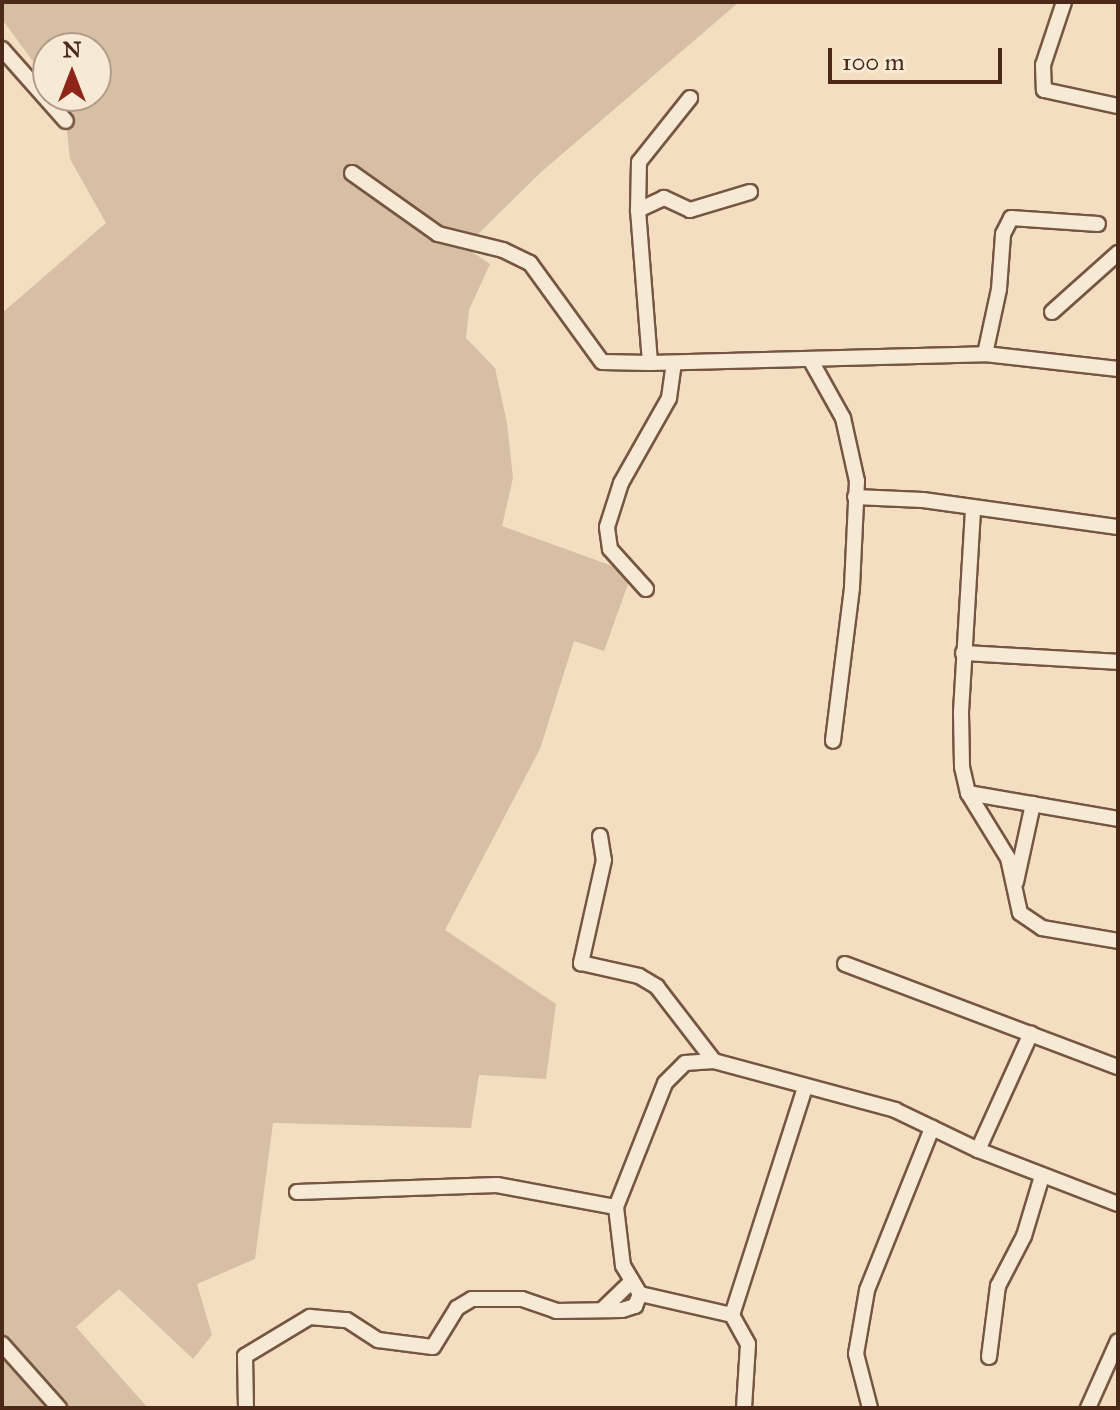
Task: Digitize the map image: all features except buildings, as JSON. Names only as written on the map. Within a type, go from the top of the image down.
[{"type":"street","points":[[1064,2],[1043,65],[1044,90],[1118,106]]},
{"type":"street","points":[[2,49],[66,121]]},
{"type":"street","points":[[650,363],[638,210],[639,162],[690,98]]},
{"type":"street","points":[[352,173],[438,234],[503,250],[530,263],[602,362],[674,363],[985,354],[1118,369]]},
{"type":"street","points":[[638,210],[664,198],[690,210],[750,192]]},
{"type":"street","points":[[985,354],[999,289],[1003,234],[1011,218],[1098,224]]},
{"type":"street","points":[[1052,312],[1118,253]]},
{"type":"street","points":[[810,359],[843,418],[856,471],[852,588],[833,741]]},
{"type":"street","points":[[646,589],[610,549],[607,527],[621,483],[669,398],[674,363]]},
{"type":"street","points":[[855,497],[923,500],[973,510],[1118,527]]},
{"type":"street","points":[[973,510],[963,653],[962,767],[968,793],[1008,858],[1016,882]]},
{"type":"street","points":[[963,653],[1118,662]]},
{"type":"street","points":[[968,793],[1118,819]]},
{"type":"street","points":[[1033,804],[1016,882],[1015,901],[1028,921],[1072,936],[1118,941]]},
{"type":"street","points":[[600,836],[604,860],[581,963],[639,976],[657,987],[714,1061]]},
{"type":"street","points":[[845,964],[1118,1067]]},
{"type":"street","points":[[978,1150],[1031,1033]]},
{"type":"street","points":[[246,1408],[245,1356],[310,1317],[347,1320],[378,1340],[420,1348],[439,1342],[457,1308],[472,1299],[522,1299],[556,1311],[635,1306],[635,1288],[616,1207],[672,1071],[685,1063],[714,1061],[883,1106],[978,1150],[1118,1204]]},
{"type":"street","points":[[732,1315],[776,1191],[805,1087]]},
{"type":"street","points":[[870,1408],[868,1382],[856,1354],[867,1290],[932,1128]]},
{"type":"street","points":[[989,1357],[998,1286],[1024,1236],[1042,1176]]},
{"type":"street","points":[[297,1192],[497,1185],[616,1207]]},
{"type":"street","points":[[635,1288],[732,1315],[748,1344],[744,1408]]},
{"type":"street","points":[[1088,1408],[1118,1341]]},
{"type":"street","points":[[2,1344],[56,1407]]},
{"type":"shaded area","points":[[2,2],[739,2],[540,173],[465,247],[490,264],[469,310],[466,338],[495,368],[507,423],[513,478],[502,526],[632,573],[604,651],[574,641],[540,749],[445,930],[556,1004],[546,1079],[479,1075],[471,1128],[273,1123],[255,1259],[197,1284],[212,1335],[193,1359],[119,1289],[76,1327],[148,1408],[2,1408],[2,313],[106,223],[70,159],[65,112],[112,112],[112,32],[32,32],[32,60],[2,19]]}]
